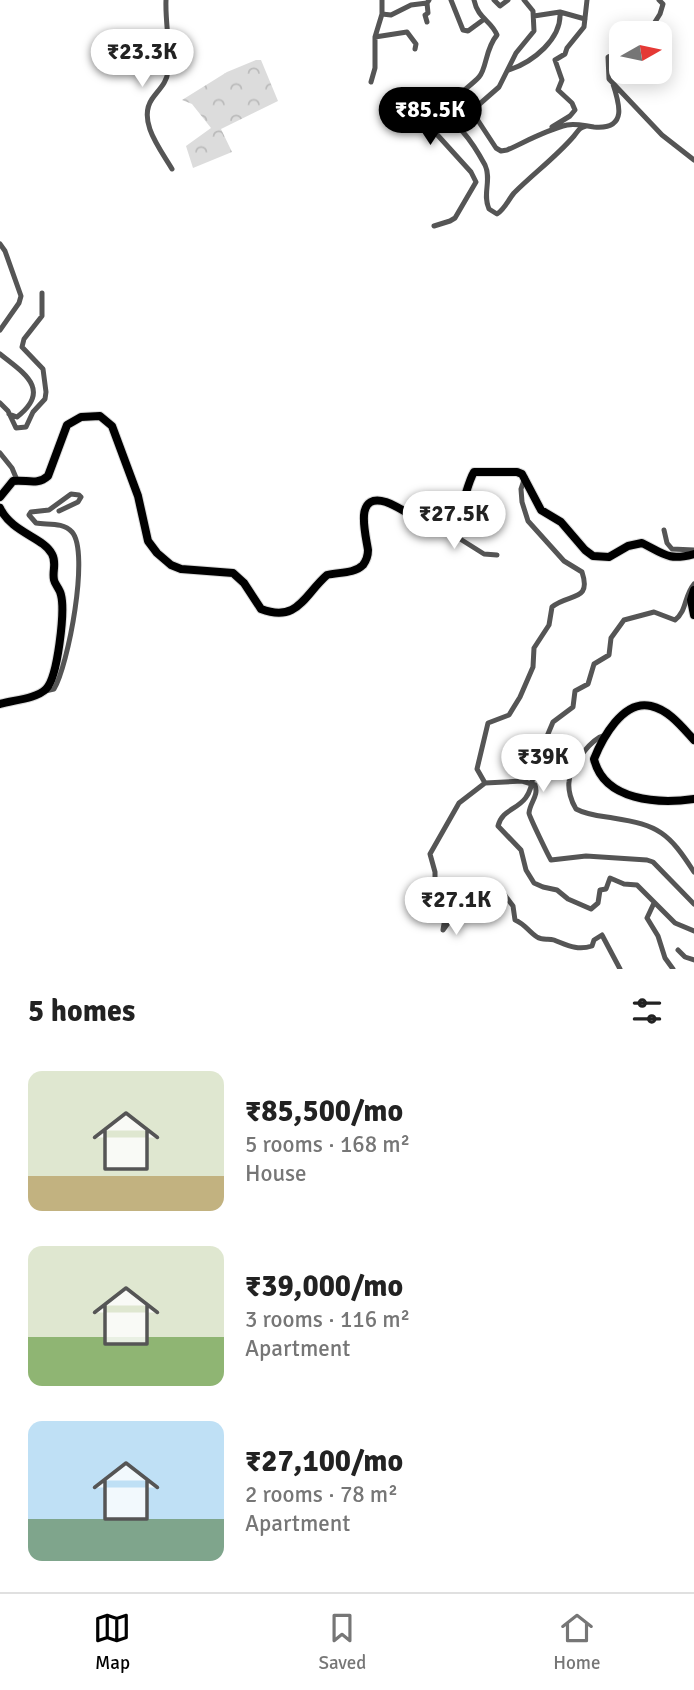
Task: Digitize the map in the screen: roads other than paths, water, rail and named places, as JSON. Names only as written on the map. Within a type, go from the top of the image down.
[{"type":"main road","points":[[0,497],[9,484],[17,480],[30,483],[44,480],[48,476],[67,425],[81,417],[100,416],[111,426],[138,496],[148,541],[157,553],[171,565],[181,569],[233,573],[244,583],[261,609],[275,613],[298,608],[327,575],[353,571],[364,564],[368,550],[364,537],[364,513],[372,502],[390,504],[434,527],[453,522],[460,513],[474,472],[521,474],[537,506],[561,522],[593,556],[609,557],[628,546],[642,543],[663,556],[673,558],[694,552]]},
{"type":"main road","points":[[0,508],[4,517],[48,548],[54,559],[53,577],[62,602],[60,643],[54,673],[45,691],[0,704]]},
{"type":"main road","points":[[694,590],[691,600],[694,615]]},
{"type":"main road","points":[[694,740],[674,718],[649,705],[632,708],[624,713],[606,735],[593,759],[601,778],[616,791],[657,800],[694,799]]},
{"type":"street","points":[[166,0],[168,71],[164,84],[149,102],[147,114],[150,129],[172,169]]},
{"type":"street","points":[[371,82],[375,68],[375,37],[382,14],[382,0]]},
{"type":"street","points":[[451,0],[458,21],[465,31],[483,20]]},
{"type":"street","points":[[474,0],[483,20],[494,28],[497,35],[486,54],[482,74],[453,101],[448,111],[448,119],[464,133],[485,165],[488,176],[485,193],[491,212],[501,212],[517,190],[561,150],[580,127],[586,125]]},
{"type":"street","points":[[494,0],[501,6],[508,0]]},
{"type":"street","points":[[524,0],[534,16],[534,31],[516,53],[496,90],[474,111],[496,148],[501,151],[546,131],[573,124],[606,126],[617,119],[620,110],[613,84]]},
{"type":"street","points":[[530,6],[537,0]]},
{"type":"street","points":[[546,131],[574,111],[572,103],[558,90],[562,80],[555,60],[565,54],[566,48],[584,27],[587,0]]},
{"type":"street","points":[[655,21],[662,10],[663,4],[659,0]]},
{"type":"street","points":[[382,14],[391,16],[411,5],[428,1],[428,13],[425,15],[427,22]]},
{"type":"street","points":[[534,16],[560,12],[585,19]]},
{"type":"street","points":[[509,70],[531,59],[551,40],[560,24],[560,12]]},
{"type":"street","points":[[375,37],[407,32],[416,44],[415,49]]},
{"type":"street","points":[[609,57],[609,79]]},
{"type":"street","points":[[615,84],[662,135],[694,160]]},
{"type":"street","points":[[434,226],[455,218],[476,182],[471,172],[433,127],[462,112],[474,111]]},
{"type":"street","points":[[0,244],[21,296],[0,330]]},
{"type":"street","points":[[0,403],[16,428],[22,428],[26,427],[33,412],[46,397],[43,369],[22,347],[24,339],[43,316],[42,293]]},
{"type":"street","points":[[0,354],[33,384],[33,396],[23,412],[17,417],[9,414]]},
{"type":"street","points":[[0,453],[12,468],[17,480]]},
{"type":"street","points":[[485,783],[478,765],[488,723],[509,715],[520,697],[533,667],[534,648],[549,625],[552,607],[583,593],[586,588],[582,572],[564,561],[528,521],[522,502],[521,474]]},
{"type":"street","points":[[45,691],[54,689],[62,675],[63,661],[74,625],[77,545],[74,534],[69,529],[36,523],[29,515],[31,512],[53,508],[71,494],[81,497],[79,502],[67,505],[59,512]]},
{"type":"street","points":[[460,513],[454,528],[457,537],[484,554],[497,555]]},
{"type":"street","points":[[664,530],[672,550],[694,552]]},
{"type":"street","points":[[694,584],[687,594],[682,613],[675,620],[654,612],[622,622],[611,638],[608,656],[594,664],[588,684],[575,691],[573,707],[552,722],[545,741],[528,758],[527,764],[533,772],[527,799],[500,819],[498,825],[521,850],[527,872],[534,883],[557,890],[568,899],[591,909],[596,906],[600,890],[606,889],[611,878],[624,884],[637,885],[675,923],[694,931]]},
{"type":"street","points":[[606,735],[592,741],[570,776],[569,791],[576,809],[658,829],[675,844],[694,872]]},
{"type":"street","points":[[620,969],[602,935],[594,940],[592,946],[585,948],[570,947],[538,937],[514,918],[513,906],[497,885],[474,897],[457,894],[456,912],[443,930],[446,902],[435,883],[430,854],[459,803],[485,783],[532,783],[537,792],[529,810],[529,818],[541,835],[545,852],[551,860],[586,856],[647,860],[653,862],[694,904]]},
{"type":"street","points":[[654,903],[647,918],[673,969]]},
{"type":"street","points":[[678,950],[685,957],[694,960]]}]
